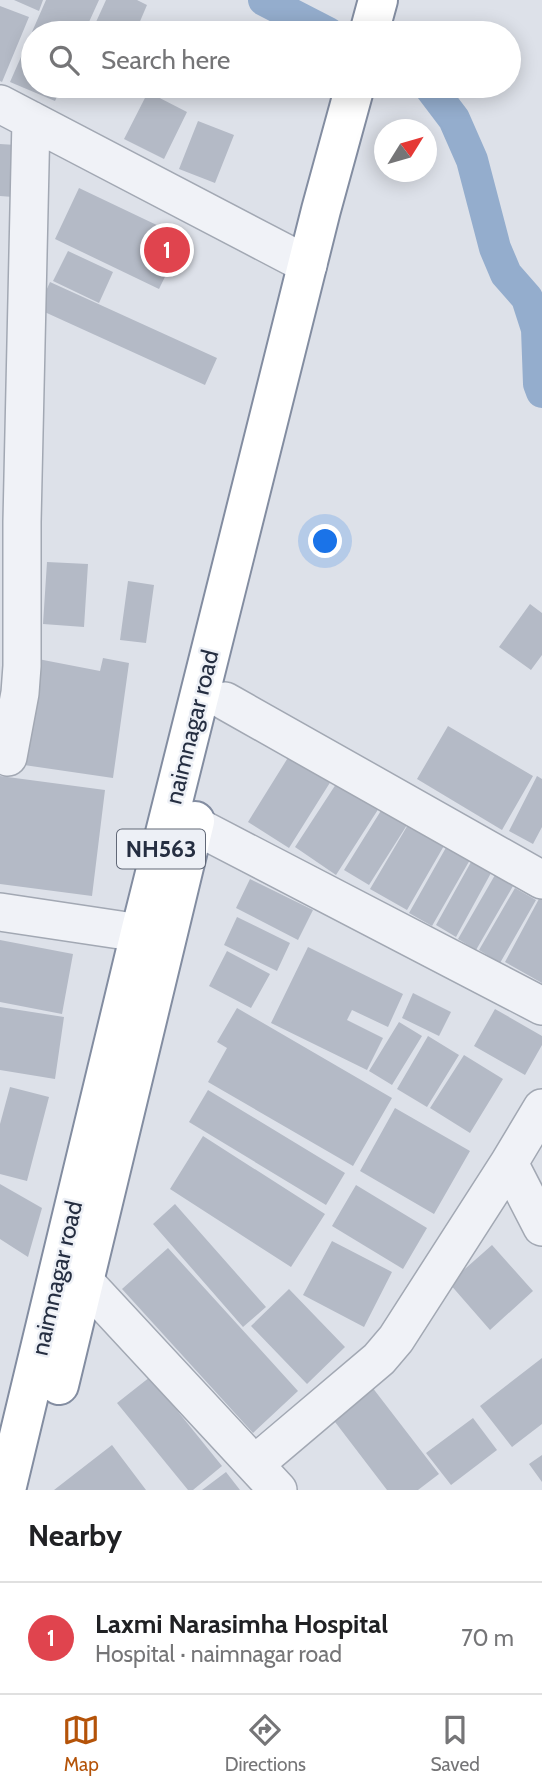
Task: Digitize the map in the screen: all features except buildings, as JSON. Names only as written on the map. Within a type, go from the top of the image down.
[{"type":"highway","name":"NH563","points":[[13,1476],[84,1281],[225,701],[333,213],[353,98]]},
{"type":"highway","name":"NH563","points":[[333,213],[375,98]]},
{"type":"highway","name":"naimnagar road","points":[[13,1476],[140,933],[308,265],[333,213]]},
{"type":"street","points":[[8,757],[20,693],[22,666],[16,112],[308,265]]},
{"type":"street","points":[[225,701],[542,880]]},
{"type":"street","points":[[194,825],[542,1006]]},
{"type":"street","points":[[0,912],[140,933]]},
{"type":"street","points":[[84,1281],[266,1477],[396,1339],[542,1108]]},
{"type":"street","points":[[509,1163],[542,1227]]},
{"type":"waterway","points":[[264,0],[305,21]]},
{"type":"waterway","points":[[438,98],[454,119],[472,160],[495,248],[506,274],[527,298],[537,329],[539,384],[542,392]]},
{"type":"place","name":"Laxmi Narasimha Hospital","points":[[167,250]]}]
